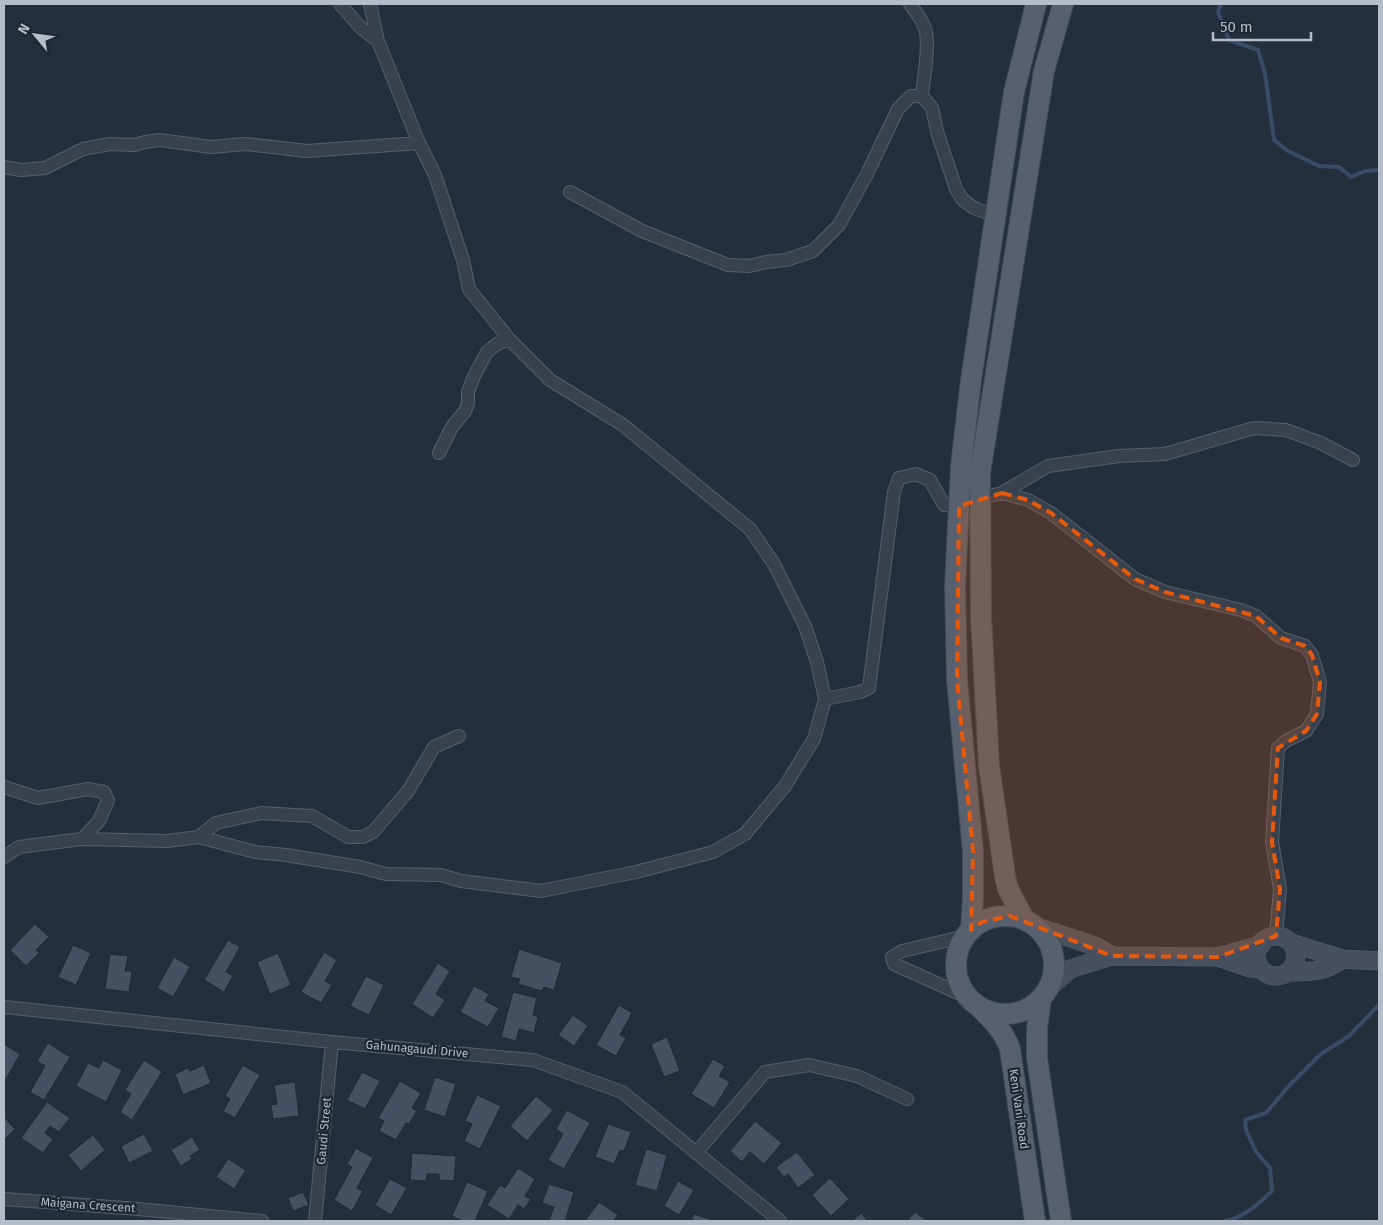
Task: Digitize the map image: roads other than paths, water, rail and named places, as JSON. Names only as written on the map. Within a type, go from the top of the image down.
[{"type":"main road","points":[[968,933],[973,896],[973,852],[957,680],[955,585],[961,466],[971,380],[1014,92],[1036,4]]},
{"type":"main road","points":[[1045,993],[1054,971],[1054,955],[1048,940],[1030,923],[1008,889],[989,766],[981,616],[980,473],[1044,71],[1063,4]]},
{"type":"main road","points":[[1112,956],[1095,946],[1010,916],[996,917],[982,922],[968,933],[959,947],[956,973],[960,986],[973,1002],[995,1014],[1012,1014],[1027,1009],[1070,969],[1112,956],[1218,957],[1262,970],[1274,976],[1288,972],[1326,970],[1343,959]]},
{"type":"main road","points":[[1218,957],[1276,941],[1343,959],[1379,961]]},
{"type":"main road","points":[[1262,970],[1258,964],[1257,957],[1276,941]]},
{"type":"main road","points":[[1276,941],[1296,955],[1295,962],[1288,972]]},
{"type":"main road","name":"Keni Vani Road","points":[[1045,993],[1037,1028],[1037,1058],[1062,1221]]},
{"type":"main road","name":"Keni Vani Road","points":[[973,1002],[999,1027],[1010,1049],[1035,1221]]},
{"type":"street","points":[[340,4],[361,28],[378,41]]},
{"type":"street","points":[[4,857],[19,847],[82,840],[168,841],[199,837],[255,852],[296,856],[360,867],[386,874],[441,875],[461,881],[541,891],[636,872],[713,852],[745,834],[785,786],[814,739],[825,698],[817,662],[805,626],[774,564],[750,528],[623,425],[550,380],[509,339],[469,289],[463,260],[435,174],[419,143],[378,41],[370,4]]},
{"type":"street","points":[[910,4],[918,13],[926,31],[926,58],[922,96],[932,108],[938,135],[956,189],[963,200],[974,208],[996,216]]},
{"type":"street","points":[[570,192],[642,230],[728,265],[749,266],[786,260],[813,251],[839,225],[867,174],[898,108],[911,96],[922,96]]},
{"type":"street","points":[[4,167],[21,170],[45,168],[82,150],[110,144],[134,145],[160,140],[211,147],[246,144],[307,151],[419,143]]},
{"type":"street","points":[[439,453],[452,427],[465,411],[468,403],[468,392],[487,352],[496,344],[509,339]]},
{"type":"street","points":[[825,698],[860,692],[869,688],[894,492],[899,478],[916,474],[930,480],[944,506],[959,506],[980,498],[1002,493],[1048,466],[1119,456],[1165,454],[1254,428],[1286,430],[1321,443],[1353,460]]},
{"type":"street","points":[[1002,493],[1028,500],[1051,513],[1135,579],[1165,592],[1240,610],[1256,616],[1281,638],[1305,646],[1312,655],[1320,682],[1317,714],[1306,731],[1286,741],[1278,748],[1272,842],[1280,889],[1276,941]]},
{"type":"street","points":[[199,837],[216,823],[260,813],[312,816],[348,836],[362,837],[373,832],[408,791],[434,747],[459,736]]},
{"type":"street","points":[[4,787],[38,798],[88,788],[104,792],[108,800],[99,821],[82,840]]},
{"type":"street","points":[[968,933],[902,951],[892,957],[894,964],[973,1002]]},
{"type":"street","name":"Gahunagaudi Drive","points":[[4,1007],[332,1042],[533,1060],[622,1092],[780,1221]]},
{"type":"street","name":"Gaudi Street","points":[[315,1221],[332,1042]]},
{"type":"street","points":[[696,1153],[765,1072],[809,1065],[856,1076],[907,1099]]},
{"type":"street","name":"Maigana Crescent","points":[[4,1199],[137,1215],[262,1221]]},
{"type":"waterway","points":[[1221,4],[1218,12],[1229,40],[1258,50],[1265,73],[1274,140],[1288,151],[1319,166],[1339,167],[1351,177],[1365,171],[1379,170]]},
{"type":"waterway","points":[[1225,1221],[1245,1214],[1272,1191],[1270,1168],[1256,1152],[1246,1130],[1245,1120],[1266,1113],[1287,1088],[1321,1054],[1349,1036],[1379,1005]]}]
